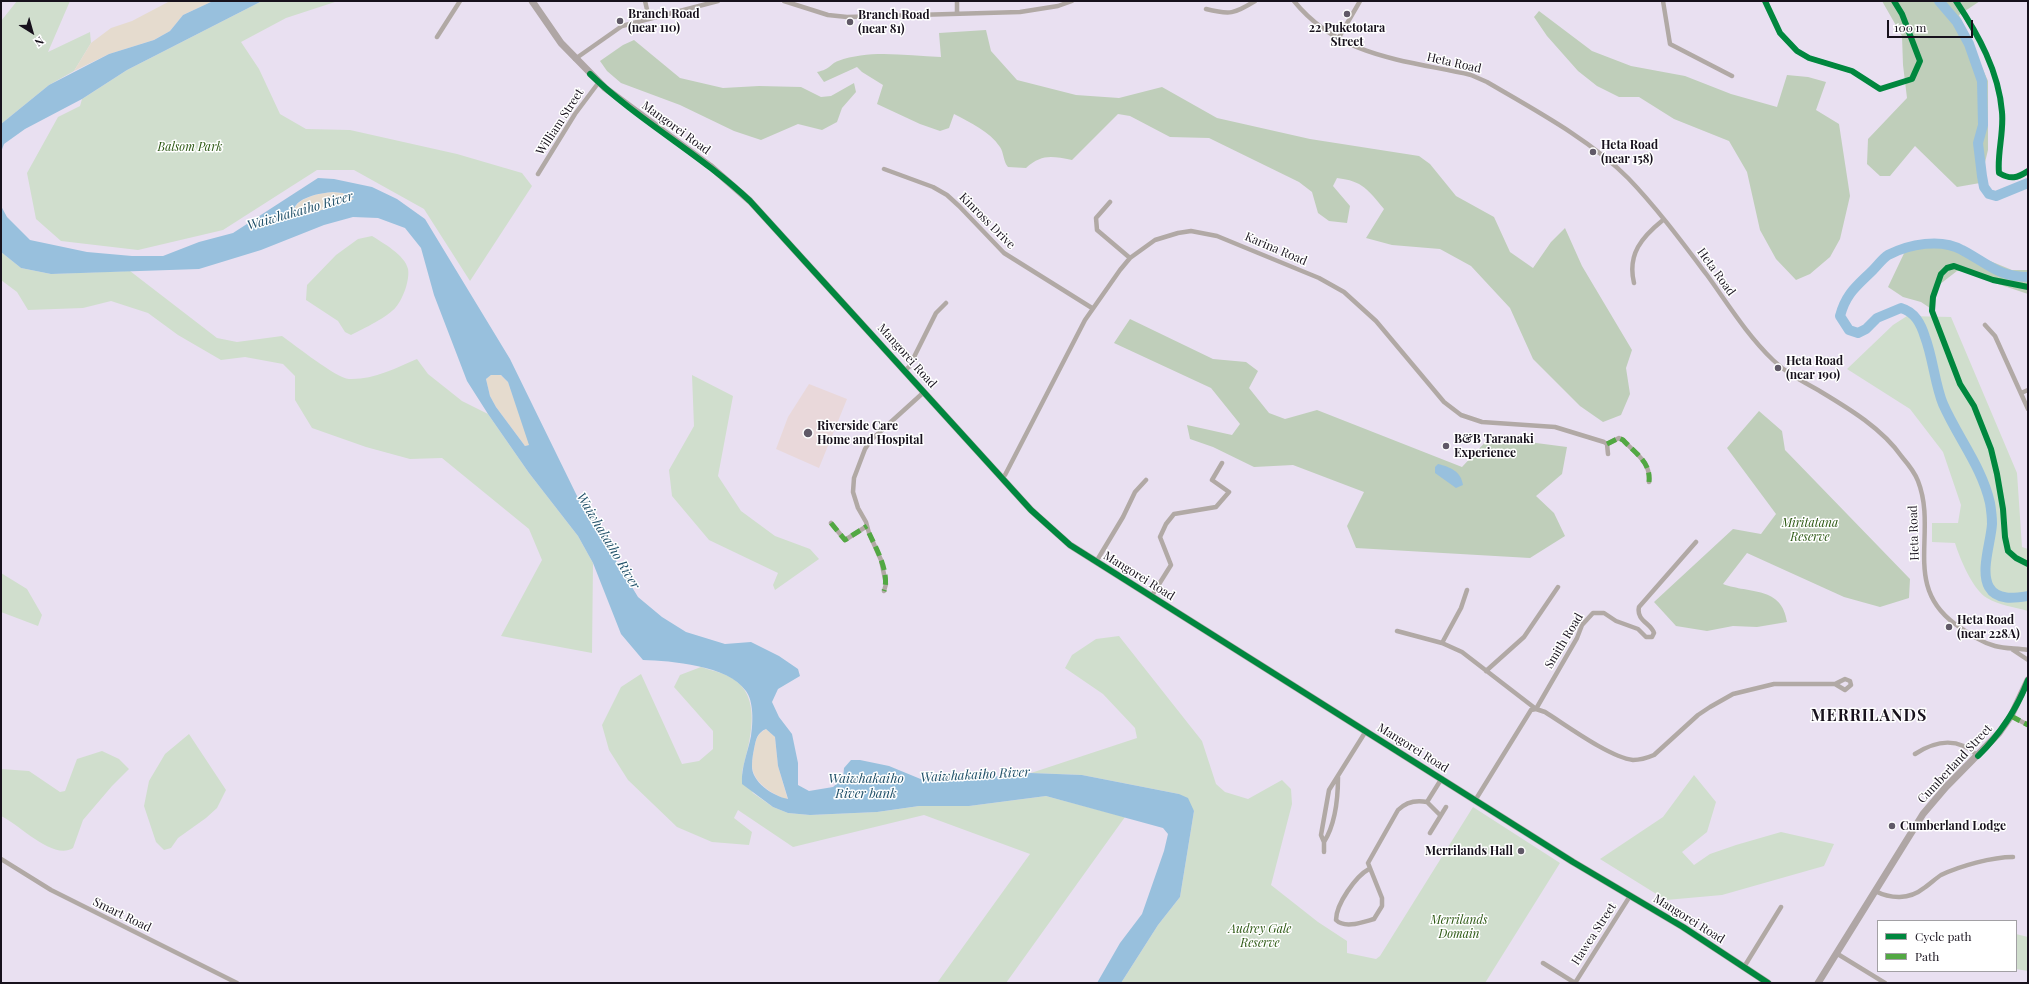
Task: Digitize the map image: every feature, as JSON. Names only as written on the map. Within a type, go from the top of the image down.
[{"type":"street","points":[[437,37],[460,1]]},
{"type":"street","name":"Mangorei Road","points":[[532,1],[561,43],[599,82],[627,106],[710,166],[750,201],[1002,478],[1045,524],[1070,545],[1476,799],[1573,862],[1683,927],[1744,967],[1760,981],[1768,983]]},
{"type":"street","points":[[645,1],[648,18]]},
{"type":"street","points":[[575,59],[622,26],[714,1]]},
{"type":"street","points":[[784,1],[838,17],[1020,12],[1058,6],[1072,1]]},
{"type":"street","points":[[957,1],[957,14]]},
{"type":"street","points":[[1206,9],[1226,14],[1242,10],[1255,1]]},
{"type":"street","name":"Heta Road","points":[[1294,1],[1324,30],[1338,39],[1370,54],[1458,72],[1487,82],[1604,156],[1629,179],[1706,274],[1737,318],[1774,361],[1790,375],[1846,407],[1882,435],[1901,455],[1918,480],[1924,502],[1925,582],[1934,602],[1949,619],[1969,635],[1989,644],[2013,650],[2028,650]]},
{"type":"street","points":[[1338,39],[1360,1]]},
{"type":"street","points":[[1663,1],[1670,44],[1732,76]]},
{"type":"street","points":[[1765,1],[1780,33],[1797,51],[1809,58],[1852,71],[1880,89]]},
{"type":"street","name":"William Street","points":[[538,174],[575,114],[599,82]]},
{"type":"street","name":"Kinross Drive","points":[[884,169],[947,195],[1004,253],[1092,308]]},
{"type":"street","points":[[1110,202],[1096,218],[1097,230],[1130,258]]},
{"type":"street","points":[[1634,283],[1632,264],[1638,244],[1645,235],[1663,220]]},
{"type":"street","name":"Karina Road","points":[[1002,478],[1006,475],[1092,308],[1130,258],[1155,240],[1172,234],[1191,232],[1217,236],[1319,278],[1344,292],[1376,320],[1444,402],[1461,415],[1482,422],[1555,427],[1606,444]]},
{"type":"street","points":[[905,370],[909,367],[936,313],[946,303]]},
{"type":"street","points":[[1985,325],[1995,336],[2028,409]]},
{"type":"street","points":[[2021,393],[2028,390]]},
{"type":"street","points":[[884,592],[886,584],[881,560],[855,500],[853,485],[865,449],[878,432],[924,392]]},
{"type":"street","points":[[1608,454],[1606,444],[1619,438],[1623,440],[1646,464],[1650,471],[1649,482]]},
{"type":"street","points":[[1151,597],[1171,565],[1160,537],[1166,524],[1174,514],[1211,509],[1220,504],[1229,492],[1212,480],[1222,463]]},
{"type":"street","points":[[1096,562],[1124,517],[1135,492],[1146,480]]},
{"type":"street","points":[[831,523],[845,540],[867,526]]},
{"type":"street","name":"Smith Road","points":[[1476,799],[1531,710],[1536,709],[1577,638],[1582,625],[1593,613],[1604,613],[1616,621],[1638,629],[1646,637],[1652,637],[1653,630],[1641,618],[1638,611],[1639,607],[1696,542]]},
{"type":"street","points":[[1486,671],[1524,637],[1558,586]]},
{"type":"street","points":[[1442,643],[1461,608],[1467,590]]},
{"type":"street","points":[[1397,631],[1442,643],[1462,652],[1536,709],[1545,712],[1617,755],[1640,760],[1659,752],[1698,715],[1733,694],[1774,684],[1835,684]]},
{"type":"street","name":"Heta Road","points":[[2013,650],[2028,660]]},
{"type":"street","name":"Cumberland Street","points":[[1818,983],[1923,814],[1946,787],[1999,733],[2011,716],[2028,680]]},
{"type":"street","points":[[2011,716],[2028,725]]},
{"type":"street","points":[[1324,852],[1324,842],[1321,835],[1329,790],[1366,731]]},
{"type":"street","points":[[1915,754],[1933,744],[1950,742],[1962,744],[1978,756]]},
{"type":"street","points":[[1324,842],[1330,832],[1335,815],[1338,777]]},
{"type":"street","points":[[1427,802],[1442,778]]},
{"type":"street","points":[[1370,869],[1361,873],[1343,899],[1336,911],[1336,920],[1338,922],[1350,924],[1374,919],[1382,906],[1382,898],[1368,863],[1398,810],[1403,805],[1420,800],[1427,802],[1440,815]]},
{"type":"street","points":[[1430,833],[1446,807]]},
{"type":"street","points":[[1875,891],[1893,897],[1908,896],[1915,894],[1946,873],[2000,857],[2013,857]]},
{"type":"street","name":"Smart Road","points":[[1,860],[51,890],[237,983]]},
{"type":"street","name":"Hawea Street","points":[[1575,983],[1630,896]]},
{"type":"street","points":[[1744,967],[1781,907]]},
{"type":"street","points":[[1836,953],[1885,983]]},
{"type":"street","points":[[1543,963],[1575,983]]},
{"type":"shaded area","name":"Riverside Care Home and Hospital","points":[[809,384],[847,399],[819,468],[776,449],[788,417]]},
{"type":"green space","points":[[17,1],[70,1],[48,52],[90,32],[91,43],[74,71],[49,85],[1,124],[1,21]]},
{"type":"green space","name":"Balsom Park","points":[[262,1],[338,1],[286,18],[241,42],[259,69],[280,114],[306,129],[350,130],[457,154],[522,173],[532,186],[470,281],[424,209],[354,170],[317,170],[223,230],[138,250],[61,241],[36,219],[27,173],[58,117],[80,106],[82,99],[127,70]]},
{"type":"green space","points":[[1882,1],[1980,1],[1959,15],[1988,81],[1988,150],[1980,183],[1957,187],[1915,146],[1890,176],[1880,176],[1867,164],[1868,139],[1907,98],[1903,65],[1902,36]]},
{"type":"green space","points":[[1539,11],[1592,51],[1631,66],[1685,76],[1731,94],[1777,107],[1787,75],[1808,77],[1826,82],[1816,110],[1839,124],[1850,196],[1840,239],[1830,257],[1810,274],[1796,280],[1776,259],[1760,230],[1747,172],[1729,141],[1674,119],[1639,97],[1619,97],[1597,86],[1578,71],[1547,36],[1534,17]]},
{"type":"green space","points":[[986,30],[991,51],[1017,80],[1076,95],[1119,98],[1162,87],[1217,118],[1310,139],[1419,156],[1430,164],[1456,196],[1494,217],[1510,252],[1533,268],[1551,242],[1565,228],[1582,266],[1632,350],[1626,368],[1630,394],[1621,415],[1603,422],[1580,406],[1533,359],[1510,308],[1471,266],[1440,249],[1392,245],[1366,238],[1384,209],[1369,192],[1353,181],[1337,178],[1333,186],[1350,206],[1347,223],[1329,221],[1318,213],[1312,192],[1299,182],[1209,138],[1170,137],[1130,116],[1118,114],[1072,160],[1047,157],[1037,160],[1026,168],[1008,167],[1000,147],[991,136],[954,114],[949,128],[940,131],[920,124],[877,104],[883,85],[862,72],[857,67],[824,82],[817,72],[828,68],[835,62],[863,55],[889,54],[941,57],[939,33]]},
{"type":"green space","points":[[634,40],[680,78],[723,88],[759,86],[801,87],[821,97],[831,96],[854,83],[856,92],[842,108],[837,122],[822,130],[798,124],[761,140],[734,131],[680,105],[621,83],[607,71],[600,61],[623,45]]},
{"type":"green space","points":[[372,236],[393,250],[403,259],[408,269],[407,284],[401,299],[392,311],[351,335],[345,332],[338,321],[306,300],[307,285],[336,255],[358,239]]},
{"type":"green space","points":[[1908,245],[1947,248],[1990,261],[2012,270],[2028,270],[2028,294],[1992,282],[1966,270],[1957,271],[1935,288],[1930,308],[1921,302],[1903,297],[1888,287]]},
{"type":"green space","points":[[1,252],[21,268],[51,274],[130,271],[217,338],[237,342],[282,336],[335,373],[349,379],[367,378],[393,370],[417,359],[428,374],[462,401],[488,414],[529,473],[578,536],[593,563],[592,653],[501,636],[542,560],[529,529],[442,458],[410,459],[366,447],[312,428],[295,400],[295,376],[283,364],[245,357],[221,360],[178,335],[148,313],[111,301],[83,308],[28,310],[17,292],[1,280]]},
{"type":"green space","points":[[1907,316],[1951,317],[2017,473],[2022,547],[2028,549],[2028,611],[1987,598],[1972,581],[1955,543],[1932,542],[1932,523],[1958,523],[1961,505],[1943,452],[1910,409],[1847,369],[1893,325]]},
{"type":"green space","points":[[1130,319],[1213,359],[1246,362],[1258,371],[1249,388],[1269,413],[1285,419],[1317,410],[1462,467],[1490,437],[1567,447],[1562,474],[1536,496],[1554,513],[1565,536],[1530,558],[1356,548],[1347,526],[1364,492],[1293,465],[1254,467],[1213,447],[1190,439],[1187,425],[1232,435],[1240,424],[1211,388],[1114,343]]},
{"type":"green space","points":[[692,375],[733,396],[718,476],[741,511],[775,536],[810,549],[819,559],[775,590],[773,585],[778,573],[709,540],[672,496],[669,470],[694,426]]},
{"type":"green space","name":"Miritatana Reserve","points":[[1759,411],[1782,431],[1785,450],[1910,579],[1909,598],[1880,607],[1844,597],[1747,553],[1723,584],[1763,593],[1772,597],[1779,602],[1784,610],[1787,622],[1757,627],[1733,626],[1707,631],[1676,626],[1654,602],[1733,529],[1761,534],[1776,514],[1727,448]]},
{"type":"green space","points":[[1,573],[27,589],[42,615],[38,626],[1,612]]},
{"type":"green space","points":[[1119,636],[1202,741],[1216,784],[1225,792],[1248,799],[1282,780],[1291,789],[1292,804],[1271,885],[1318,922],[1347,941],[1347,953],[1376,959],[1380,956],[1473,807],[1560,863],[1485,983],[1121,983],[1158,925],[1180,897],[1194,811],[1179,794],[1082,775],[1031,773],[1137,738],[1135,728],[1103,694],[1065,668],[1072,655],[1096,639]]},
{"type":"green space","points":[[701,667],[730,677],[741,685],[748,696],[751,708],[751,734],[742,773],[753,793],[773,807],[788,813],[810,815],[877,812],[919,806],[969,806],[1046,796],[1125,817],[1006,983],[937,983],[1030,854],[924,815],[793,847],[738,810],[734,818],[752,832],[749,845],[712,842],[677,827],[628,780],[609,750],[602,725],[621,687],[641,674],[682,764],[699,761],[713,749],[713,731],[674,687],[680,675]]},
{"type":"green space","points":[[189,734],[226,790],[217,808],[206,818],[178,838],[171,848],[164,850],[156,842],[144,806],[149,781],[165,754]]},
{"type":"green space","points":[[102,751],[119,759],[129,769],[112,786],[83,820],[73,848],[65,851],[56,850],[46,846],[1,816],[1,769],[29,771],[60,792],[65,791],[77,759]]},
{"type":"green space","points":[[1694,775],[1716,802],[1707,832],[1682,852],[1694,865],[1710,854],[1781,832],[1834,844],[1824,866],[1722,895],[1666,900],[1600,859],[1663,817]]},
{"type":"green space","points":[[2017,934],[2028,937],[2028,971],[2017,969]]},
{"type":"sand","points":[[170,1],[213,1],[183,15],[170,31],[154,40],[109,54],[74,71],[91,43],[111,28],[132,21]]},
{"type":"sand","points":[[322,193],[343,193],[355,199],[307,215],[293,213],[298,203],[303,200]]},
{"type":"sand","points":[[491,375],[501,375],[508,382],[530,445],[525,446],[496,407],[490,396],[486,379]]},
{"type":"sand","points":[[766,729],[775,737],[778,766],[788,800],[776,795],[764,787],[759,782],[753,771],[752,759],[756,740]]},
{"type":"water","points":[[213,1],[262,1],[127,70],[82,99],[25,129],[4,144],[1,152],[1,124],[49,85],[109,54],[154,40],[170,31],[183,15]]},
{"type":"water","name":"Waiwhakaiho River bank","points":[[318,178],[334,179],[372,187],[397,199],[425,219],[510,359],[578,498],[638,597],[662,617],[686,632],[725,644],[751,642],[779,656],[798,669],[800,676],[778,689],[772,702],[779,717],[792,734],[798,763],[798,785],[809,791],[833,787],[843,778],[844,768],[851,760],[860,760],[889,766],[923,780],[950,781],[1031,773],[1082,775],[1179,794],[1188,798],[1194,811],[1180,897],[1158,925],[1121,983],[1097,983],[1120,943],[1142,914],[1164,851],[1168,834],[1163,828],[1046,796],[969,806],[919,806],[877,812],[810,815],[788,813],[773,807],[742,784],[752,725],[752,707],[746,691],[738,682],[713,670],[683,663],[643,660],[621,634],[593,563],[578,536],[529,473],[467,381],[434,295],[421,248],[405,228],[378,218],[353,217],[324,225],[261,250],[199,269],[51,274],[21,268],[1,252],[1,206],[7,217],[30,240],[87,252],[132,256],[163,256],[199,242],[233,233]],"holes":[[[322,193],[343,193],[354,199],[307,215],[293,213],[298,203],[303,200]],[[491,375],[501,375],[508,382],[529,445],[525,446],[496,407],[490,396],[486,379]],[[766,729],[775,737],[778,766],[788,799],[776,795],[764,787],[755,777],[752,759],[755,742],[759,734]]]},
{"type":"water","points":[[1438,464],[1454,470],[1460,476],[1463,485],[1456,488],[1435,473],[1435,467]]},
{"type":"waterway","points":[[1939,1],[1957,22],[1969,44],[1982,81],[1983,125],[1978,143],[1984,187],[1989,194],[1996,196],[2028,183]]},
{"type":"waterway","points":[[2028,277],[2009,275],[2001,272],[1954,246],[1935,243],[1915,245],[1896,251],[1884,258],[1853,290],[1845,301],[1840,316],[1849,330],[1858,333],[1866,329],[1877,318],[1901,308],[1910,312],[1917,319],[1928,345],[1943,404],[1976,465],[1990,503],[1992,524],[1986,565],[1989,587],[2001,597],[2012,598],[2028,596]]},
{"type":"marked path","points":[[1607,444],[1619,438],[1623,440],[1642,459],[1648,469],[1649,482]]},
{"type":"marked path","points":[[831,523],[845,540],[867,526]]},
{"type":"marked path","points":[[869,533],[884,569],[884,591]]},
{"type":"marked path","points":[[2011,716],[2028,725]]},
{"type":"cycle path","points":[[1765,1],[1780,33],[1797,51],[1809,58],[1852,71],[1880,89],[1912,79],[1920,61],[1902,14],[1894,1]]},
{"type":"cycle path","points":[[1956,1],[1979,40],[1997,82],[2002,112],[1999,173],[2007,177],[2014,177],[2028,171]]},
{"type":"cycle path","points":[[590,74],[629,107],[711,168],[750,201],[1031,510],[1070,545],[1573,862],[1683,927],[1768,983]]},
{"type":"cycle path","points":[[2028,287],[1993,280],[1954,266],[1947,268],[1941,274],[1933,297],[1932,311],[1960,384],[1974,406],[1991,449],[2003,509],[2005,537],[2008,551],[2016,558],[2028,564]]},
{"type":"cycle path","points":[[1978,756],[1994,739],[2007,721],[2019,701],[2028,680]]},
{"type":"place","name":"22 Puketotara Street","points":[[1347,14]]},
{"type":"place","name":"Branch Road (near 110)","points":[[620,21]]},
{"type":"place","name":"Branch Road (near 81)","points":[[850,22]]},
{"type":"place","name":"Heta Road (near 158)","points":[[1593,152]]},
{"type":"place","name":"Heta Road (near 190)","points":[[1778,368]]},
{"type":"place","name":"Riverside Care Home and Hospital","points":[[808,433]]},
{"type":"place","name":"B&B Taranaki Experience","points":[[1446,446]]},
{"type":"place","name":"Heta Road (near 228A)","points":[[1949,627]]},
{"type":"place","name":"Cumberland Lodge","points":[[1892,826]]},
{"type":"place","name":"Merrilands Hall","points":[[1521,851]]},
{"type":"district","name":"MERRILANDS","points":[[1869,716]]},
{"type":"water label","name":"Waiwhakaiho River","points":[[300,211]]},
{"type":"water label","name":"Waiwhakaiho River","points":[[608,541]]},
{"type":"water label","name":"Waiwhakaiho River","points":[[975,775]]},
{"type":"park label","name":"Merrilands Domain","points":[[1459,927]]},
{"type":"park label","name":"Audrey Gale Reserve","points":[[1260,936]]}]
